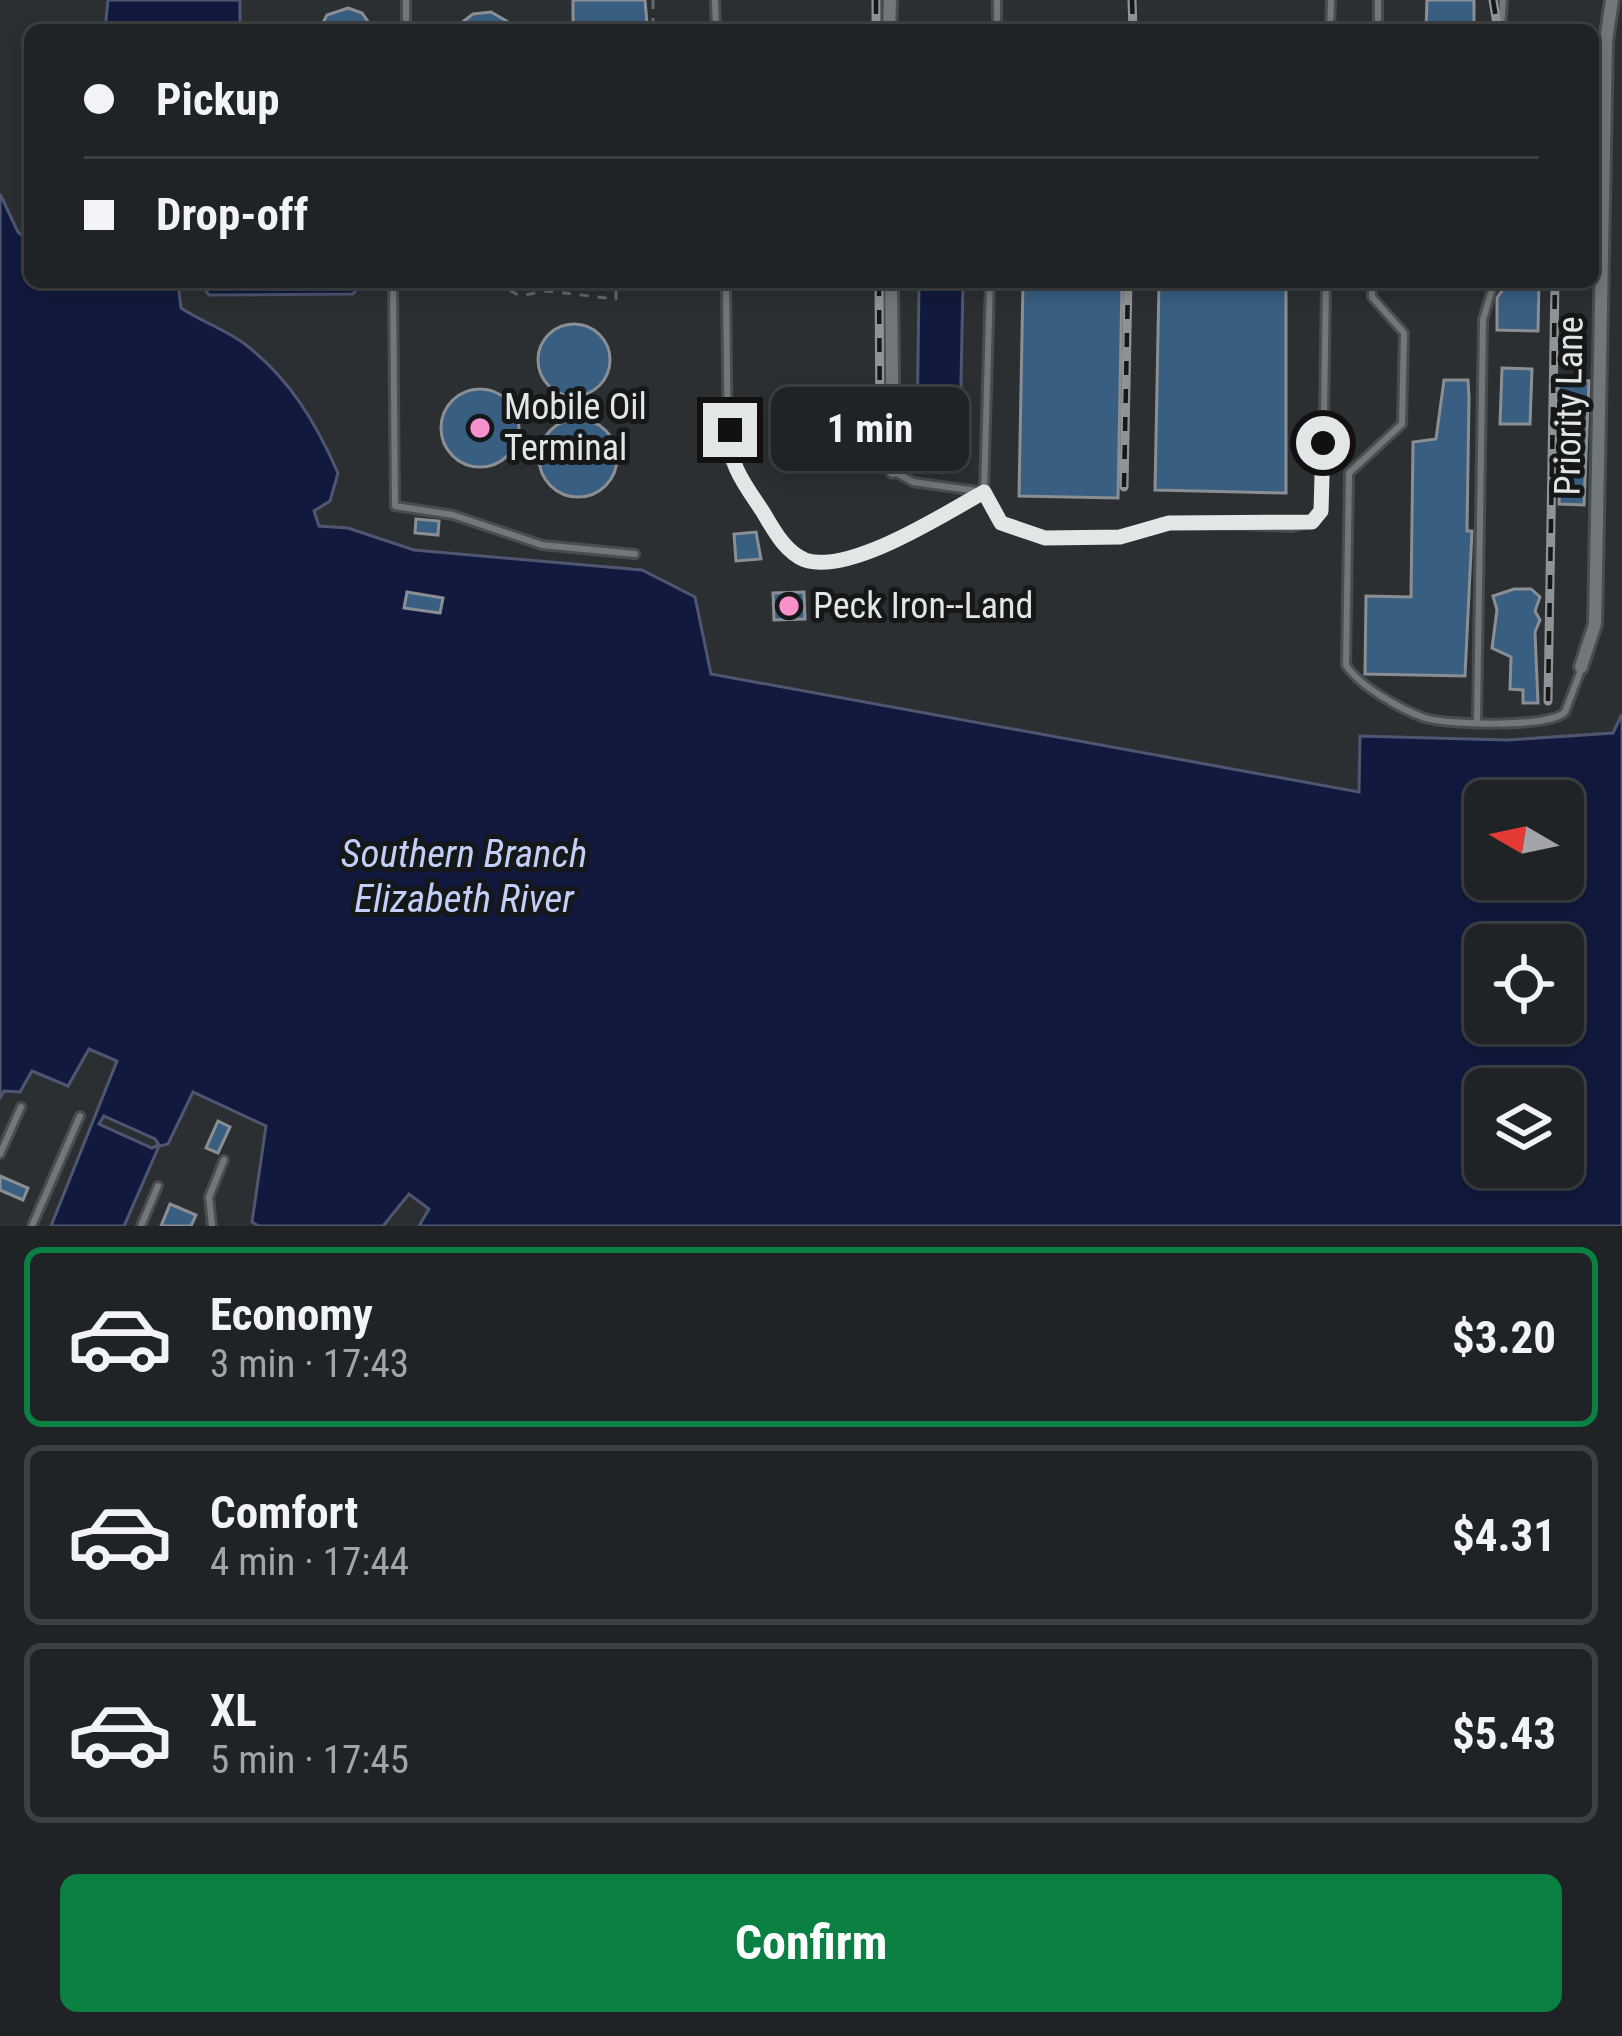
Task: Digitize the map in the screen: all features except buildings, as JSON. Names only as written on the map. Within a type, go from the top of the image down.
[{"type":"street","name":"Priority Lane","points":[[1581,667],[1595,625],[1606,41],[1612,0]]},
{"type":"street","points":[[891,288],[893,471]]},
{"type":"lane","points":[[393,288],[395,506],[453,515],[542,545],[635,554]]},
{"type":"lane","points":[[726,288],[728,458],[782,543],[806,560],[842,560],[899,538],[984,492]]},
{"type":"lane","points":[[989,288],[984,492],[1001,523],[1045,538],[1120,537],[1169,523],[1312,522],[1321,511],[1323,483],[1326,288]]},
{"type":"lane","points":[[1372,288],[1372,297],[1404,333],[1402,424],[1349,473],[1346,665],[1363,682],[1427,718],[1477,721],[1558,720],[1581,667]]},
{"type":"lane","points":[[1477,721],[1483,320],[1492,288]]},
{"type":"lane","points":[[893,471],[913,482],[984,492]]},
{"type":"lane","points":[[0,1154],[21,1107]]},
{"type":"lane","points":[[32,1226],[80,1116]]},
{"type":"lane","points":[[212,1226],[209,1197],[224,1160]]},
{"type":"lane","points":[[141,1226],[158,1186]]},
{"type":"path","points":[[505,288],[520,296],[546,291],[600,302],[616,299],[616,288]]},
{"type":"water","points":[[108,0],[240,0],[240,24],[106,24]]},
{"type":"water","name":"Southern Branch Elizabeth River","points":[[0,194],[24,238],[24,288],[179,288],[181,308],[239,340],[276,372],[311,419],[338,473],[330,501],[314,511],[319,526],[348,528],[414,550],[642,570],[695,597],[711,674],[1359,792],[1360,736],[1507,740],[1613,733],[1622,714],[1622,1226],[419,1226],[429,1209],[409,1194],[383,1226],[259,1226],[252,1222],[266,1126],[193,1092],[168,1144],[159,1146],[124,1226],[51,1226],[117,1061],[89,1049],[68,1086],[32,1071],[20,1092],[4,1091],[0,1098]],"holes":[[[104,1116],[159,1145],[152,1148],[99,1124]]]},
{"type":"water","points":[[204,288],[358,288],[353,294],[209,295]]},
{"type":"water","points":[[919,288],[963,288],[960,432],[944,445],[917,437]]},
{"type":"railway","points":[[876,0],[876,24]]},
{"type":"railway","points":[[1132,0],[1133,24]]},
{"type":"railway","points":[[1493,0],[1497,24]]},
{"type":"railway","points":[[879,288],[880,431]]},
{"type":"railway","points":[[1124,487],[1128,288]]},
{"type":"railway","points":[[1548,701],[1555,288]]},
{"type":"place","name":"Mobile Oil Terminal","points":[[480,428]]},
{"type":"place","name":"Peck Iron--Land","points":[[789,606]]},
{"type":"route","points":[[730,430],[728,458],[782,543],[806,560],[842,560],[899,538],[984,492],[1001,523],[1045,538],[1120,537],[1169,523],[1292,526],[1312,522],[1321,511],[1323,443]]}]
